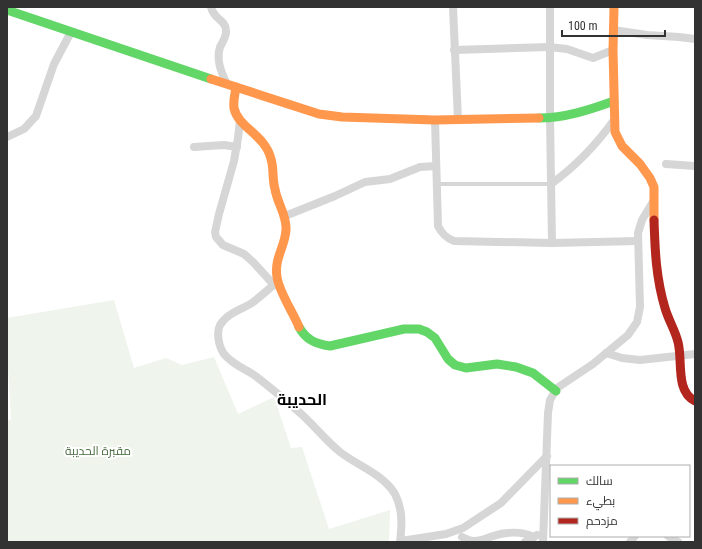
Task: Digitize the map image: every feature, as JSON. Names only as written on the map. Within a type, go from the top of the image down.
[{"type":"street","points":[[211,7],[213,14],[226,27],[227,33],[218,56],[219,65],[227,84]]},
{"type":"street","points":[[454,7],[454,50],[458,120]]},
{"type":"street","points":[[550,7],[550,184],[552,243]]},
{"type":"street","points":[[614,7],[613,50],[615,132],[620,144],[638,161],[651,177],[654,187],[656,271],[664,303],[676,335],[682,388],[689,398],[695,401]]},
{"type":"street","points":[[7,10],[319,114],[342,117],[435,120],[550,118],[579,113],[614,101]]},
{"type":"street","points":[[7,16],[20,15]]},
{"type":"street","points":[[613,30],[695,40]]},
{"type":"street","points":[[7,137],[24,129],[36,116],[54,64],[71,32]]},
{"type":"street","points":[[454,50],[549,47],[567,49],[594,58],[613,50]]},
{"type":"street","points":[[236,87],[234,104],[236,115],[259,136],[268,149],[271,157],[275,194],[284,216],[286,228],[277,258],[276,283],[251,304],[226,317],[219,326],[218,340],[223,352],[232,363],[254,375],[299,412],[338,451],[378,476],[387,484],[394,494],[402,518],[400,541],[446,534],[463,528],[501,504],[547,456]]},
{"type":"street","points":[[240,120],[237,147],[218,214],[216,237],[223,245],[244,254],[276,283],[302,332],[307,338],[314,343],[330,346],[404,329],[418,329],[431,335],[436,340],[447,359],[455,366],[464,368],[497,364],[519,367],[538,376],[556,391]]},
{"type":"street","points":[[435,120],[438,226],[444,236],[449,239],[454,241],[552,243],[638,241]]},
{"type":"street","points":[[550,184],[565,174],[587,153],[614,120]]},
{"type":"street","points":[[194,147],[224,145],[237,147]]},
{"type":"street","points":[[666,164],[695,166]]},
{"type":"street","points":[[284,216],[335,196],[365,182],[390,179],[420,167],[436,166]]},
{"type":"street","points":[[543,542],[548,406],[550,400],[562,384],[593,364],[633,330],[639,315],[638,233],[642,220],[654,199]]},
{"type":"street","points":[[606,353],[622,358],[640,360],[695,354]]},
{"type":"street","points":[[471,522],[460,540],[474,541],[497,535],[518,533],[534,537]]},
{"type":"street","points":[[525,542],[543,531]]},
{"type":"lane","points":[[437,184],[550,184]]},
{"type":"green space","name":"مقبرة الحديبة","points":[[114,300],[134,368],[166,358],[182,365],[214,357],[238,414],[274,397],[291,448],[302,447],[329,529],[390,510],[389,542],[7,542],[7,421],[11,419],[7,353],[7,318]]},
{"type":"traffic: fast","points":[[7,10],[211,79]]},
{"type":"traffic: fast","points":[[539,118],[568,115],[614,101]]},
{"type":"traffic: fast","points":[[299,327],[312,341],[330,346],[404,329],[419,329],[427,332],[435,338],[448,359],[455,365],[466,368],[497,364],[516,367],[533,373],[556,391]]},
{"type":"traffic: slow","points":[[614,7],[613,50],[615,132],[622,146],[640,164],[650,178],[654,187],[654,220]]},
{"type":"traffic: slow","points":[[211,79],[319,114],[342,117],[435,120],[539,118]]},
{"type":"traffic: slow","points":[[236,87],[234,98],[236,115],[263,143],[268,150],[272,162],[276,194],[286,225],[284,242],[278,258],[276,270],[277,277],[283,295],[299,327]]},
{"type":"traffic: jam","points":[[654,220],[656,264],[662,297],[666,312],[678,342],[682,383],[689,396],[695,401]]},
{"type":"district","name":"الحديبة","points":[[302,399]]}]
